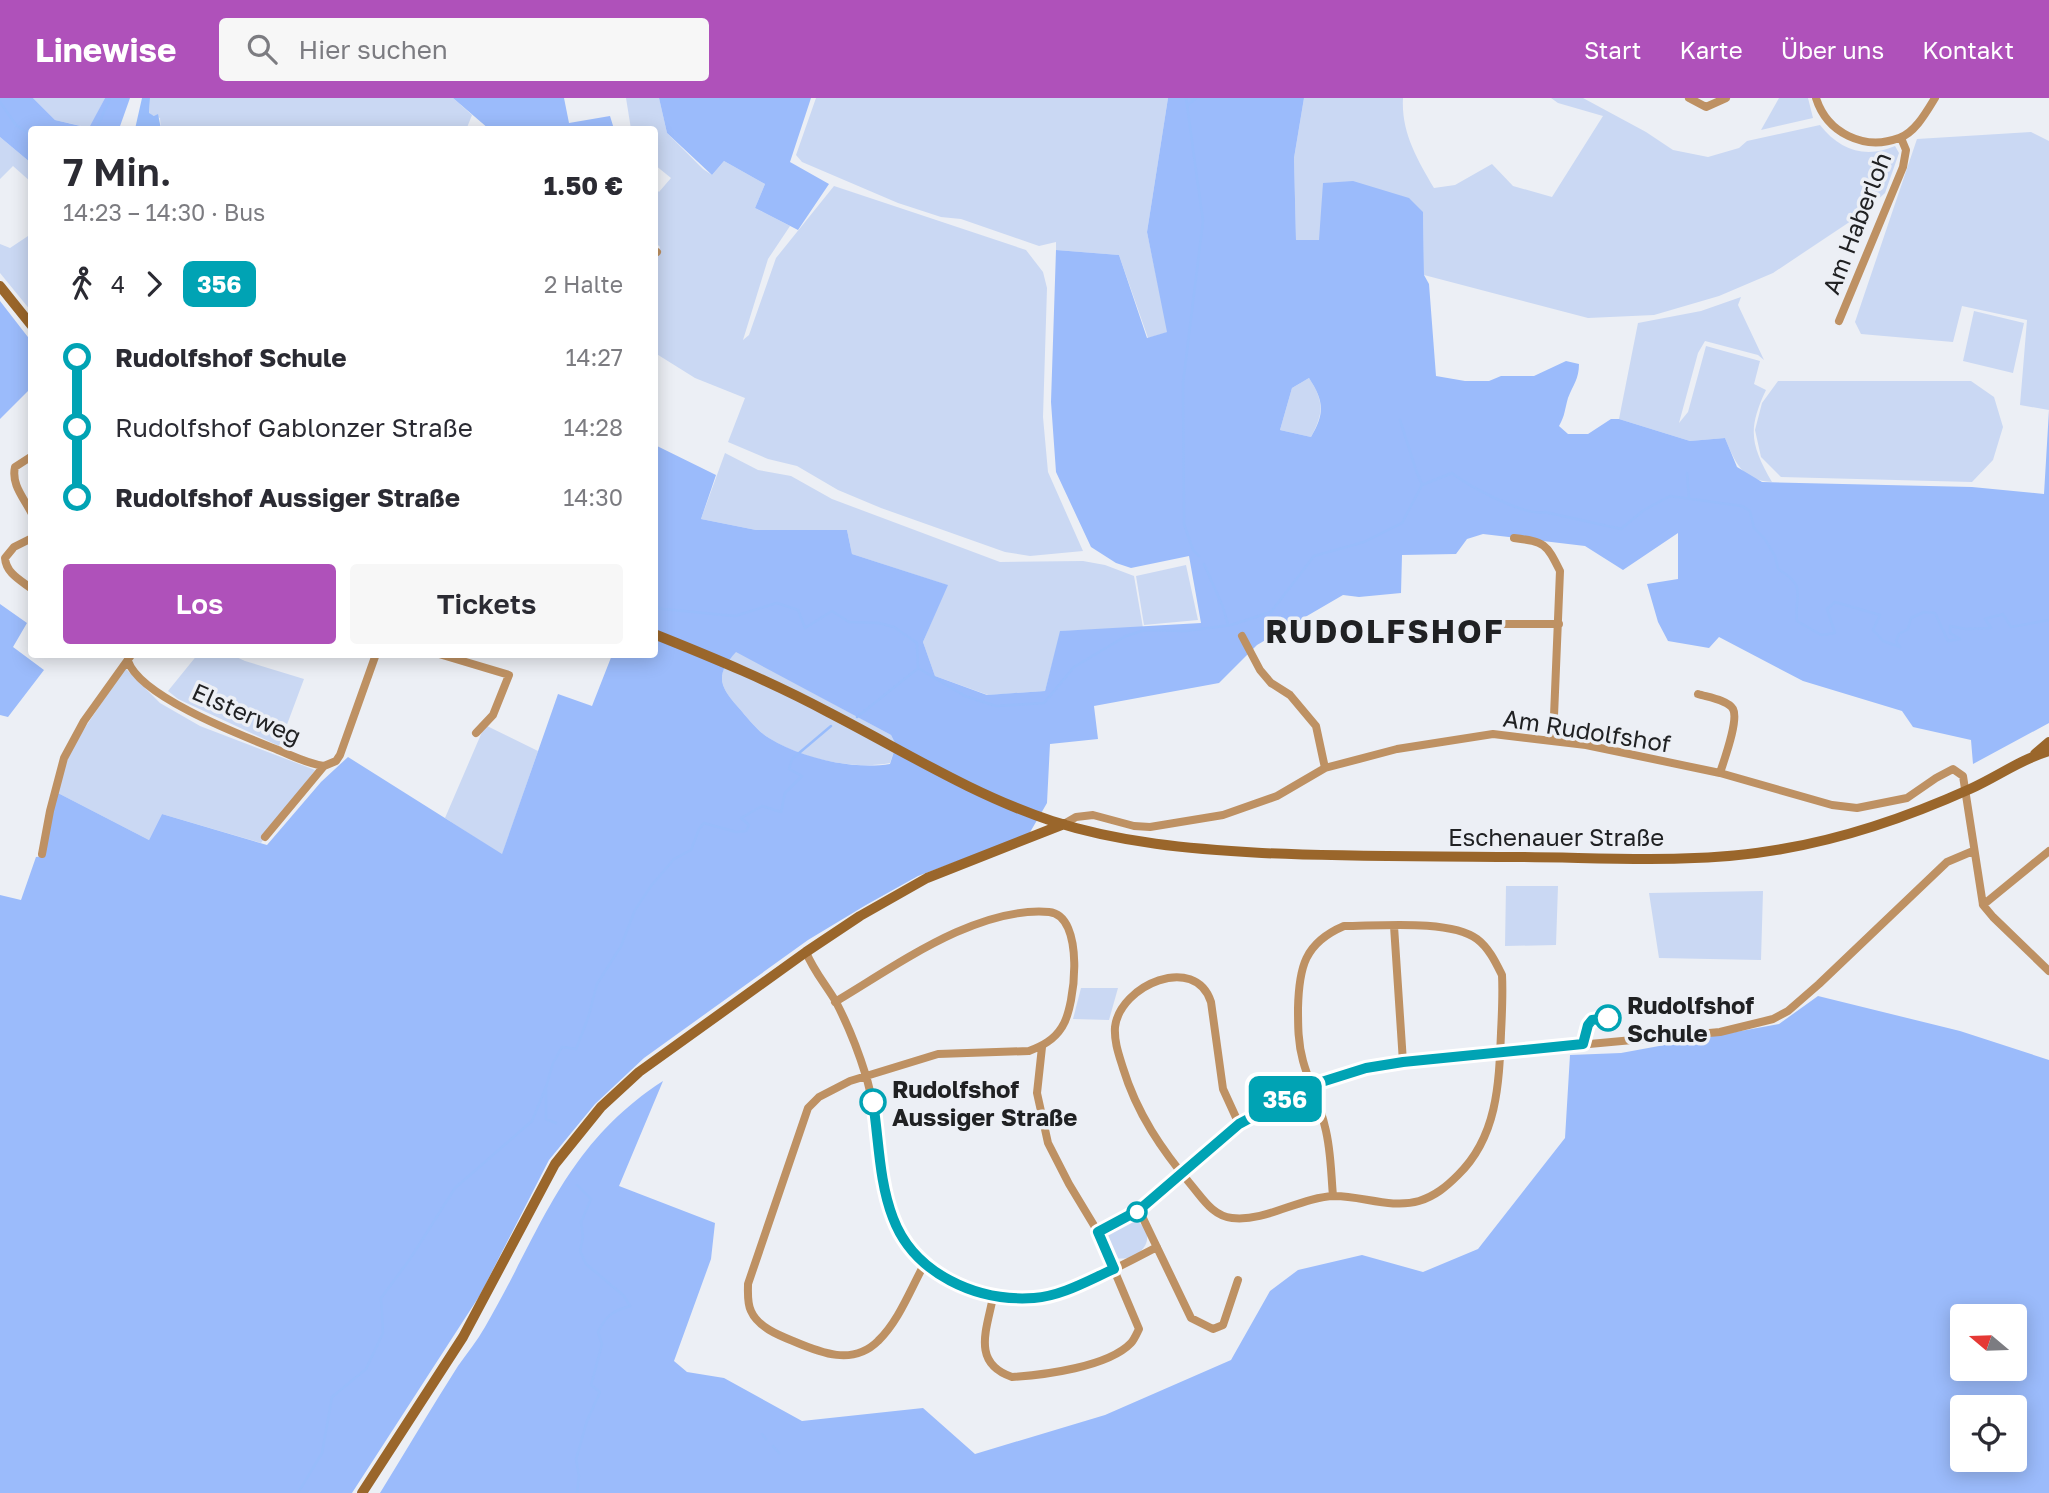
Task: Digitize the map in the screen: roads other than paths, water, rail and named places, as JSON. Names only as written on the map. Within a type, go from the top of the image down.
[{"type":"main road","points":[[0,286],[28,321]]},
{"type":"main road","name":"Eschenauer Straße","points":[[658,636],[740,668],[928,766],[1013,806],[1106,835],[1209,850],[1318,856],[1671,858],[1781,849],[1873,827],[1967,791],[2033,756],[2049,751]]},
{"type":"main road","name":"Eschenauer Straße","points":[[2033,756],[2049,742]]},
{"type":"main road","points":[[362,1493],[463,1337],[555,1164],[585,1125],[639,1072],[860,916],[927,878],[1064,824]]},
{"type":"street","points":[[1689,98],[1706,107],[1726,98]]},
{"type":"street","points":[[1816,98],[1826,119],[1836,130],[1851,138],[1873,143],[1901,138],[1924,116],[1935,98]]},
{"type":"street","name":"Am Haberloh","points":[[1839,321],[1903,167],[1906,150],[1901,138]]},
{"type":"street","points":[[28,459],[15,467],[13,475],[28,507]]},
{"type":"street","points":[[1514,538],[1542,542],[1549,549],[1560,571],[1553,740]]},
{"type":"street","points":[[28,540],[10,551],[5,562],[9,571],[28,586]]},
{"type":"street","points":[[1498,624],[1559,624]]},
{"type":"street","points":[[1242,636],[1260,670],[1271,683],[1290,695],[1316,726],[1325,768]]},
{"type":"street","points":[[42,854],[64,758],[84,721],[130,658]]},
{"type":"street","name":"Elsterweg","points":[[130,658],[136,674],[200,717],[324,766]]},
{"type":"street","name":"Elsterweg","points":[[265,837],[324,766],[336,761],[340,755],[375,658]]},
{"type":"street","points":[[452,658],[509,676],[493,715],[476,733]]},
{"type":"street","points":[[1698,694],[1728,704],[1733,709],[1735,719],[1720,773]]},
{"type":"street","name":"Am Rudolfshof","points":[[1064,824],[1076,817],[1093,816],[1133,826],[1158,827],[1223,815],[1277,796],[1325,768],[1396,749],[1493,734],[1586,744],[1720,773],[1832,805],[1857,808],[1907,798],[1953,769],[1964,776],[1967,791]]},
{"type":"street","points":[[1967,791],[1973,851],[1983,905],[2049,971]]},
{"type":"street","points":[[1098,1232],[1139,1210],[1239,1124],[1312,1085],[1366,1068],[1403,1062],[1720,1032],[1773,1019],[1788,1011],[1819,984],[1947,862],[1973,851]]},
{"type":"street","points":[[1983,905],[2049,851]]},
{"type":"street","points":[[835,1002],[950,934],[1005,916],[1051,912],[1062,917],[1069,925],[1073,940],[1074,972],[1070,1007],[1064,1025],[1042,1046],[1028,1051],[938,1054],[866,1076],[819,1097],[808,1108],[748,1284],[751,1312],[761,1325],[824,1355],[861,1353],[878,1342],[893,1321],[925,1263]]},
{"type":"street","points":[[1239,1124],[1223,1090],[1207,990],[1199,983],[1186,978],[1161,980],[1140,988],[1126,1001],[1115,1026],[1116,1046],[1131,1095],[1150,1131],[1214,1212],[1231,1218],[1253,1217],[1333,1196],[1398,1203],[1418,1202],[1442,1191],[1480,1150],[1496,1104],[1502,975],[1493,957],[1478,940],[1453,928],[1343,926],[1314,945],[1304,961],[1299,981],[1298,1034],[1303,1062],[1326,1129],[1333,1196]]},
{"type":"street","points":[[1394,926],[1403,1062]]},
{"type":"street","points":[[806,952],[852,1036],[866,1076],[874,1110],[884,1185],[894,1220],[909,1247],[925,1263],[958,1285],[993,1297],[1034,1298],[1057,1293],[1157,1247]]},
{"type":"street","points":[[993,1297],[984,1353],[989,1363],[1001,1373],[1012,1377],[1089,1364],[1112,1356],[1132,1343],[1139,1329],[1098,1232],[1048,1143],[1037,1093],[1042,1046]]},
{"type":"street","points":[[1139,1210],[1191,1318],[1213,1329],[1223,1325],[1238,1280]]},
{"type":"waterway","points":[[98,126],[110,98]]},
{"type":"waterway","points":[[1186,98],[1203,221],[1183,383],[1184,524],[1193,550],[1199,556]]},
{"type":"waterway","points":[[1188,105],[1196,98]]},
{"type":"waterway","points":[[0,102],[16,125],[28,133]]},
{"type":"waterway","points":[[1400,420],[1415,467]]},
{"type":"waterway","points":[[1416,470],[1422,485]]},
{"type":"waterway","points":[[918,668],[965,696],[996,706],[1044,703],[1074,667],[1126,636],[1145,630],[1186,631],[1231,625],[1271,612],[1314,556],[1364,542],[1402,523],[1422,485],[1452,473],[1483,492],[1525,510],[1621,529],[1644,510],[1670,496],[1742,506],[1750,511],[1754,528],[1775,556],[1778,569],[1796,586],[1797,621],[1821,635],[1835,633],[1827,609],[1835,602],[1880,615],[1873,630],[1883,641],[1900,647],[1896,641],[1899,634],[1908,629],[1911,618],[1924,612],[1935,613],[1948,641],[1960,639],[1950,633],[1950,626],[1966,629],[1991,628],[1985,619],[2003,614],[2011,627],[2049,620]]},
{"type":"waterway","points":[[1687,473],[1689,498]]},
{"type":"waterway","points":[[1204,564],[1228,625]]},
{"type":"waterway","points":[[658,607],[735,616],[777,603],[798,610],[805,628],[832,611],[849,622],[879,623],[894,627],[917,643],[918,668]]},
{"type":"waterway","points":[[857,717],[917,669]]},
{"type":"waterway","points":[[298,1493],[322,1453],[332,1397],[366,1369],[383,1333],[381,1298],[410,1259],[455,1188],[532,1121],[553,1063],[562,1047],[576,1049],[597,984],[621,946],[635,910],[651,886],[674,859],[691,850],[704,823],[736,832],[746,831],[749,825],[741,818],[762,806],[781,812],[785,793],[802,776],[789,769],[792,759],[831,726]]},
{"type":"waterway","points":[[546,1090],[546,1119],[556,1123]]},
{"type":"waterway","points":[[577,1185],[591,1199],[581,1222],[583,1237],[580,1251],[586,1264],[624,1296],[630,1306],[610,1315],[598,1332],[602,1344],[591,1385],[600,1392],[587,1421],[576,1459],[579,1476],[577,1493]]},
{"type":"waterway","points":[[762,1434],[766,1439]]},
{"type":"waterway","points":[[773,1446],[779,1453]]},
{"type":"place","name":"Rudolfshof Schule","points":[[1608,1018]]},
{"type":"place","name":"Rudolfshof Aussiger Straße","points":[[873,1102]]},
{"type":"district","name":"RUDOLFSHOF","points":[[1385,631]]}]
